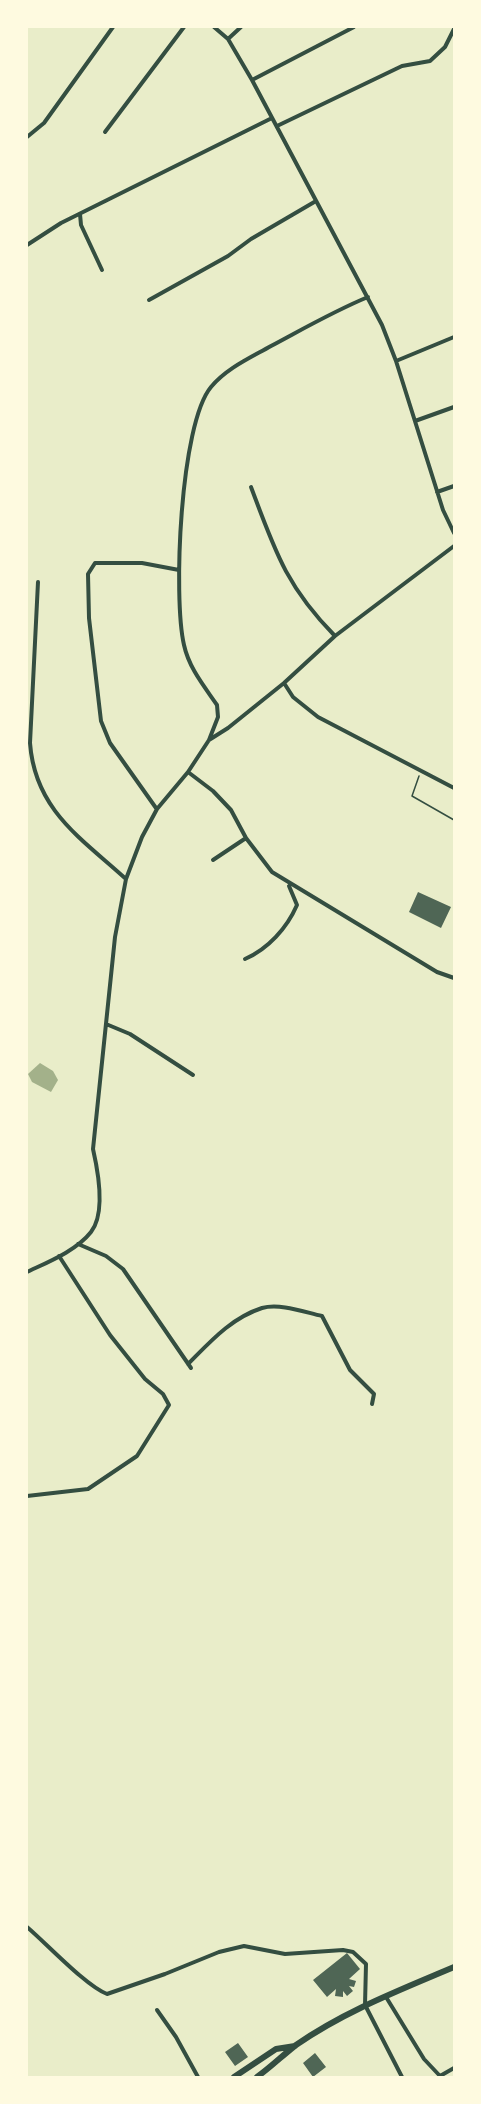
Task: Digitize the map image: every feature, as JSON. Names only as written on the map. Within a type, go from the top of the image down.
[{"type":"highway","points":[[257,2077],[295,2046],[365,2005],[454,1967]]},
{"type":"highway","points":[[234,2077],[276,2049],[295,2046]]},
{"type":"street","points":[[27,137],[44,123],[113,27]]},
{"type":"street","points":[[105,132],[184,27]]},
{"type":"street","points":[[214,27],[228,39],[252,80],[368,297],[396,362],[437,492],[454,533]]},
{"type":"street","points":[[228,39],[241,27]]},
{"type":"street","points":[[252,80],[354,27]]},
{"type":"street","points":[[277,126],[398,68],[430,61],[445,47],[454,29]]},
{"type":"street","points":[[27,245],[52,228],[272,118]]},
{"type":"street","points":[[149,300],[228,256],[251,238],[316,201]]},
{"type":"street","points":[[80,214],[81,225],[102,270]]},
{"type":"street","points":[[27,1272],[59,1256],[78,1244],[92,1231],[97,1215],[100,1183],[93,1149],[115,937],[126,879],[142,837],[157,809],[188,772],[208,740],[218,711],[217,705],[190,664],[184,646],[179,570],[185,470],[204,400],[211,387],[246,358],[368,297]]},
{"type":"street","points":[[396,362],[454,338]]},
{"type":"street","points":[[415,421],[454,407]]},
{"type":"street","points":[[437,492],[454,486]]},
{"type":"street","points":[[251,487],[285,573],[302,600],[335,636]]},
{"type":"street","points":[[208,740],[228,728],[284,683],[335,636],[454,546]]},
{"type":"street","points":[[157,809],[110,743],[101,721],[89,618],[88,574],[95,564],[142,563],[179,570]]},
{"type":"street","points":[[38,582],[30,742],[32,764],[44,795],[80,842],[126,879]]},
{"type":"street","points":[[284,683],[293,697],[318,717],[454,788]]},
{"type":"street","points":[[188,772],[213,791],[231,810],[246,838],[272,872],[288,884],[327,903],[437,972],[454,978]]},
{"type":"street","points":[[213,860],[246,838]]},
{"type":"street","points":[[245,959],[261,952],[291,919],[297,905],[288,884]]},
{"type":"street","points":[[106,1024],[130,1034],[193,1075]]},
{"type":"street","points":[[78,1244],[106,1256],[123,1269],[190,1366],[222,1329],[262,1308],[295,1310],[322,1316],[350,1370],[374,1394],[372,1404]]},
{"type":"street","points":[[27,1496],[88,1489],[137,1456],[169,1405],[163,1394],[145,1379],[110,1335],[59,1256]]},
{"type":"street","points":[[27,1927],[83,1976],[94,1989],[107,1994],[219,1952],[244,1946],[274,1953],[343,1950],[353,1952],[366,1964],[365,2005],[402,2077]]},
{"type":"street","points":[[385,1996],[424,2059],[440,2076],[454,2068]]},
{"type":"street","points":[[157,2010],[176,2037],[198,2077]]},
{"type":"path","points":[[422,770],[412,796],[454,820]]},
{"type":"shaded area","points":[[40,1063],[53,1071],[58,1080],[51,1092],[32,1082],[28,1074]]},
{"type":"building","points":[[418,892],[451,907],[441,928],[409,912]]},
{"type":"building","points":[[347,1953],[360,1969],[349,1979],[356,1981],[354,1987],[349,1986],[353,1991],[347,1996],[343,1991],[343,1997],[335,1996],[336,1989],[327,1997],[313,1980]]},
{"type":"building","points":[[238,2043],[248,2057],[235,2066],[225,2052]]},
{"type":"building","points":[[315,2053],[326,2067],[313,2077],[303,2063]]}]
